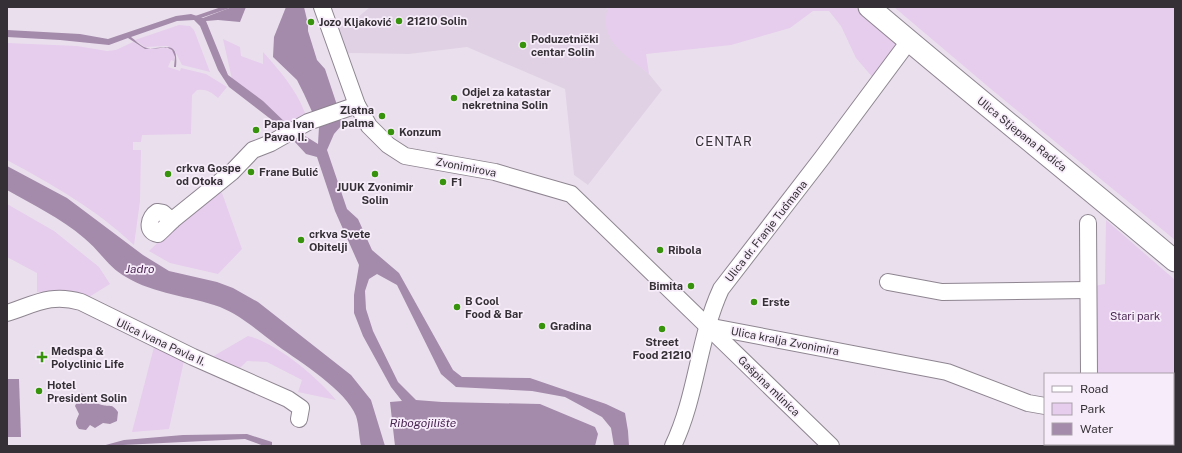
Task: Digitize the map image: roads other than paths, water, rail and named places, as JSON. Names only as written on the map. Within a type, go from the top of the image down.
[{"type":"main road","name":"Ulica Stjepana Radića","points":[[869,7],[1175,261]]},
{"type":"street","points":[[172,221],[232,172],[253,150],[271,143],[308,122],[350,107],[322,7]]},
{"type":"street","name":"Ulica dr. Franje Tuđmana","points":[[673,446],[682,427],[692,394],[707,326],[713,306],[721,289],[822,158],[909,41]]},
{"type":"street","name":"Zvonimirova","points":[[350,107],[388,145],[405,156],[496,172],[571,194],[707,326]]},
{"type":"street","points":[[1088,223],[1089,373]]},
{"type":"street","points":[[888,282],[942,292],[1088,290]]},
{"type":"street","name":"Ulica Ivana Pavla II.","points":[[7,313],[38,301],[66,298],[81,302],[193,357],[288,399],[301,408],[299,419]]},
{"type":"street","name":"Ulica kralja Zvonimira","points":[[707,326],[947,372],[1028,403],[1044,406]]},
{"type":"street","name":"Gašpina mlinica","points":[[707,326],[830,446]]},
{"type":"water","name":"Ribogojilište","points":[[232,7],[246,7],[240,22],[218,20],[206,21],[228,75],[263,101],[289,126],[318,144],[319,127],[297,80],[273,57],[274,37],[286,7],[304,7],[308,31],[317,60],[325,69],[342,120],[341,126],[334,134],[327,150],[347,209],[358,219],[372,250],[399,273],[453,370],[462,377],[530,378],[606,404],[625,413],[629,446],[614,446],[611,428],[602,417],[565,397],[532,391],[456,387],[441,374],[397,285],[377,274],[369,279],[365,291],[366,309],[373,331],[398,382],[416,400],[540,404],[595,427],[598,434],[595,446],[395,446],[390,402],[402,401],[391,387],[363,336],[354,313],[354,295],[359,265],[335,211],[317,157],[306,154],[281,127],[229,87],[218,70],[200,26],[194,20],[177,21],[131,37],[142,46],[150,49],[145,49],[128,38],[109,45],[7,37],[7,30],[80,34],[108,39],[176,16],[191,14],[203,18]]},
{"type":"water","points":[[167,47],[175,51],[176,67],[174,67],[175,57],[172,50]]},
{"type":"water","name":"Jadro","points":[[7,166],[67,198],[143,255],[169,271],[217,282],[233,288],[258,302],[351,375],[371,400],[385,446],[361,446],[356,416],[351,406],[343,396],[322,377],[243,320],[220,307],[160,291],[137,283],[126,277],[114,269],[89,243],[66,224],[7,190]]},
{"type":"water","points":[[7,379],[19,379],[21,437],[7,437]]},
{"type":"water","points":[[81,393],[94,402],[104,406],[114,407],[118,412],[117,421],[110,424],[103,423],[95,428],[90,425],[86,430],[79,429],[76,422],[79,414],[75,406]]},
{"type":"water","points":[[247,434],[272,442],[272,446],[264,446],[245,439],[102,446],[124,440],[183,435]]},
{"type":"waterway","points":[[195,18],[227,7]]},
{"type":"place","name":"21210 Solin","points":[[399,21]]},
{"type":"place","name":"Jozo Kljaković","points":[[311,22]]},
{"type":"place","name":"Poduzetnički centar Solin","points":[[523,45]]},
{"type":"place","name":"Odjel za katastar nekretnina Solin","points":[[454,98]]},
{"type":"place","name":"Zlatna palma","points":[[382,116]]},
{"type":"place","name":"Papa Ivan Pavao II.","points":[[256,130]]},
{"type":"place","name":"Konzum","points":[[391,132]]},
{"type":"place","name":"Frane Bulić","points":[[251,172]]},
{"type":"place","name":"crkva Gospe od Otoka","points":[[168,174]]},
{"type":"place","name":"JUUK Zvonimir Solin","points":[[375,174]]},
{"type":"place","name":"F1","points":[[443,182]]},
{"type":"place","name":"crkva Svete Obitelji","points":[[301,240]]},
{"type":"place","name":"Ribola","points":[[660,250]]},
{"type":"place","name":"Bimita","points":[[691,286]]},
{"type":"place","name":"Erste","points":[[754,302]]},
{"type":"place","name":"B Cool Food & Bar","points":[[457,307]]},
{"type":"place","name":"Gradina","points":[[542,326]]},
{"type":"place","name":"Street Food 21210","points":[[662,329]]},
{"type":"place","name":"Medspa & Polyclinic Life","points":[[42,357]]},
{"type":"place","name":"Hotel President Solin","points":[[39,391]]},
{"type":"district","name":"CENTAR","points":[[724,141]]},
{"type":"park label","name":"Stari park","points":[[1135,316]]}]
